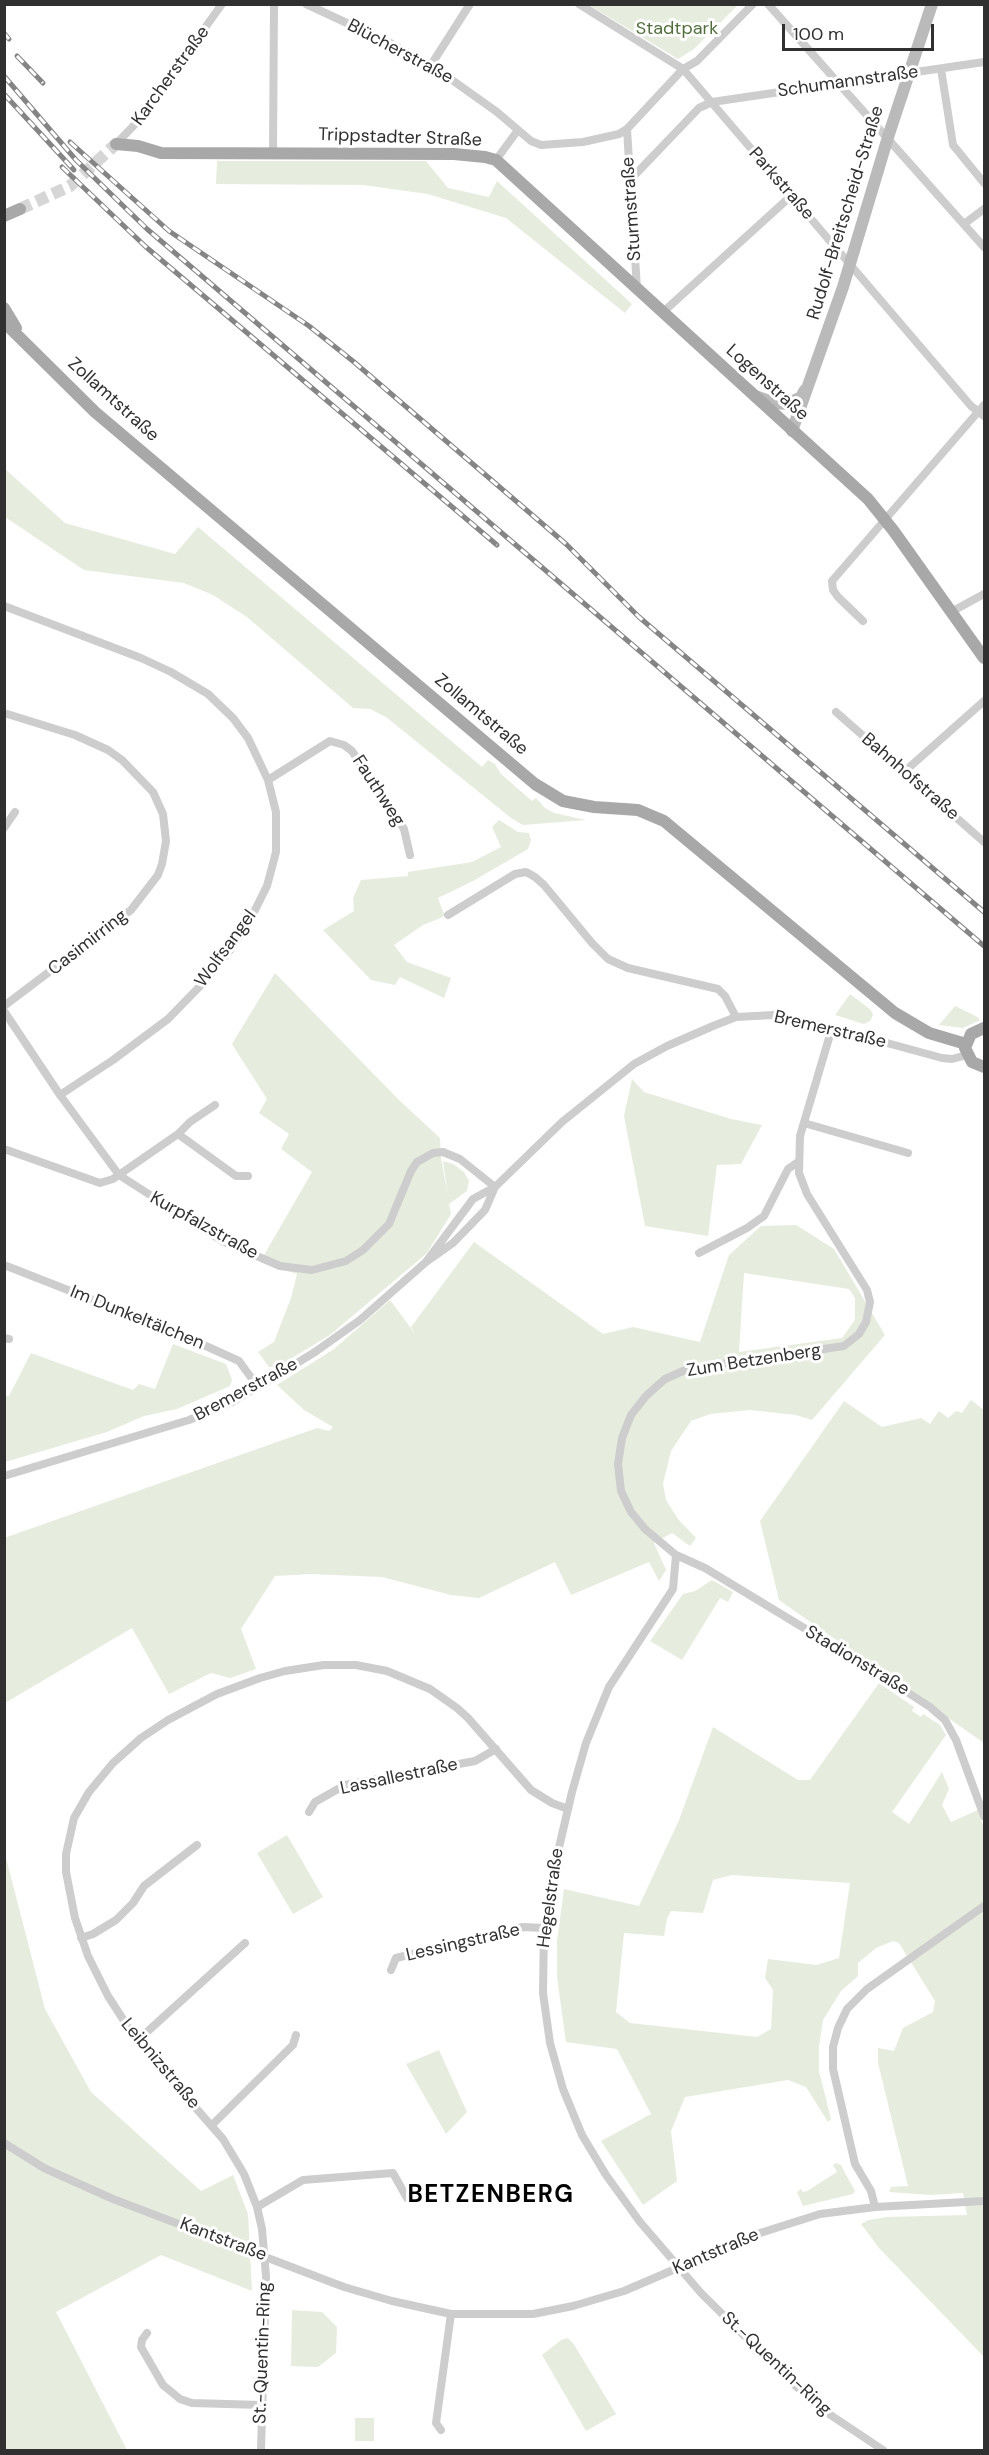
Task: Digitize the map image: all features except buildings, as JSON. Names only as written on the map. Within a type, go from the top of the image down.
[{"type":"main road","name":"Trippstadter Straße","points":[[116,144],[138,146],[161,153],[454,154],[495,160]]},
{"type":"main road","name":"Logenstraße","points":[[495,160],[868,499],[984,658]]},
{"type":"main road","points":[[4,216],[20,209]]},
{"type":"main road","name":"Zollamtstraße","points":[[4,308],[19,334]]},
{"type":"main road","name":"Zollamtstraße","points":[[4,322],[19,334],[95,412],[535,784],[563,801],[594,807],[638,810],[664,822],[895,1013],[929,1033],[966,1049],[972,1062],[984,1066]]},
{"type":"main road","points":[[966,1049],[971,1034],[984,1028]]},
{"type":"street","name":"Karcherstraße","points":[[116,144],[139,120],[222,4]]},
{"type":"street","points":[[273,153],[274,4]]},
{"type":"street","name":"Blücherstraße","points":[[306,4],[431,65],[497,112],[518,130]]},
{"type":"street","points":[[431,65],[470,4]]},
{"type":"street","name":"Parkstraße","points":[[579,4],[683,69],[850,265],[982,411]]},
{"type":"street","points":[[518,130],[531,141],[541,145],[555,145],[610,137],[627,129],[683,69],[697,61],[753,4]]},
{"type":"street","points":[[768,4],[984,247]]},
{"type":"street","name":"Rudolf-Breitscheid-Straße","points":[[792,431],[850,265],[888,137],[932,4]]},
{"type":"street","name":"Schumannstraße","points":[[712,102],[908,75],[984,62]]},
{"type":"street","points":[[941,69],[953,145],[984,183]]},
{"type":"street","points":[[631,179],[699,108],[712,102]]},
{"type":"street","name":"Sturmstraße","points":[[627,129],[637,289]]},
{"type":"street","name":"Trippstadter Straße","points":[[495,160],[518,130]]},
{"type":"street","points":[[662,313],[791,196]]},
{"type":"street","points":[[964,224],[984,209]]},
{"type":"street","points":[[753,395],[775,403],[787,404],[801,397],[811,382]]},
{"type":"street","points":[[863,621],[838,597],[833,590],[832,581],[982,411]]},
{"type":"street","points":[[951,612],[984,594]]},
{"type":"street","name":"Wolfsangel","points":[[4,606],[141,658],[171,672],[208,694],[233,718],[248,738],[268,780],[276,812],[276,852],[267,886],[241,934],[204,982],[168,1019],[113,1060],[60,1095]]},
{"type":"street","points":[[904,772],[984,701]]},
{"type":"street","name":"Bahnhofstraße","points":[[836,712],[984,842]]},
{"type":"street","name":"Casimirring","points":[[4,713],[75,735],[108,750],[122,760],[153,792],[163,814],[166,841],[158,875],[131,910],[4,1006]]},
{"type":"street","name":"Fauthweg","points":[[268,780],[330,741],[344,745],[352,751],[404,829],[410,855]]},
{"type":"street","points":[[4,828],[15,812]]},
{"type":"street","points":[[448,915],[515,874],[526,872],[544,885],[608,959],[628,968],[718,989],[725,996],[736,1017]]},
{"type":"street","name":"Kurpfalzstraße","points":[[4,1011],[60,1095],[119,1175],[222,1241],[254,1257],[301,1270],[312,1270],[346,1261],[363,1250],[389,1224],[411,1171],[417,1162],[433,1153],[443,1152],[460,1159],[495,1187]]},
{"type":"street","name":"Bremerstraße","points":[[426,1262],[473,1199],[495,1187],[562,1122],[634,1064],[684,1038],[736,1017],[774,1015],[942,1058],[952,1059],[966,1049]]},
{"type":"street","name":"Zum Betzenberg","points":[[676,1555],[645,1529],[631,1512],[621,1491],[618,1464],[622,1438],[631,1415],[646,1396],[666,1379],[683,1371],[843,1346],[859,1334],[866,1322],[870,1302],[867,1290],[807,1194],[802,1183],[798,1162],[800,1136],[832,1028]]},
{"type":"street","points":[[4,1149],[100,1183],[109,1182],[215,1105]]},
{"type":"street","points":[[804,1123],[908,1153]]},
{"type":"street","points":[[178,1134],[236,1176],[248,1176]]},
{"type":"street","points":[[699,1253],[747,1228],[764,1216],[788,1169],[798,1162]]},
{"type":"street","name":"Bremerstraße","points":[[4,1476],[189,1420],[232,1402],[258,1387],[315,1352],[360,1320],[426,1262],[453,1242],[476,1222],[485,1210],[495,1187]]},
{"type":"street","name":"Im Dunkeltälchen","points":[[4,1265],[176,1332],[239,1361],[258,1387]]},
{"type":"street","name":"Hegelstraße","points":[[676,1555],[673,1589],[622,1665],[602,1702],[586,1743],[552,1877],[544,1928],[543,1973],[546,2014],[555,2063],[571,2112],[593,2156],[618,2194],[679,2266]]},
{"type":"street","name":"Stadionstraße","points":[[676,1555],[705,1568],[930,1707],[951,1728],[984,1816]]},
{"type":"street","name":"Leibnizstraße","points":[[265,2256],[256,2207],[244,2174],[212,2124],[137,2041],[108,1996],[81,1938],[66,1872],[70,1835],[74,1818],[81,1805],[100,1777],[134,1743],[168,1720],[217,1694],[260,1677],[324,1665],[370,1668],[400,1675],[444,1698],[468,1718],[531,1790],[552,1803],[568,1809]]},
{"type":"street","name":"Lassallestraße","points":[[309,1812],[315,1802],[345,1785],[475,1761],[496,1749]]},
{"type":"street","points":[[81,1938],[93,1934],[116,1920],[128,1910],[149,1882],[197,1845]]},
{"type":"street","points":[[875,2207],[870,2191],[855,2164],[833,2069],[833,2048],[838,2028],[848,2009],[867,1989],[984,1906]]},
{"type":"street","name":"Lessingstraße","points":[[391,1970],[396,1958],[523,1927],[544,1928]]},
{"type":"street","points":[[137,2041],[245,1943]]},
{"type":"street","points":[[212,2124],[293,2045],[296,2035]]},
{"type":"street","name":"Kantstraße","points":[[4,2143],[44,2168],[113,2199],[373,2295],[451,2314],[534,2314],[624,2291],[679,2266],[800,2219],[841,2210],[984,2200]]},
{"type":"street","points":[[256,2207],[303,2180],[393,2173],[407,2198]]},
{"type":"street","name":"St.-Quentin-Ring","points":[[261,2451],[265,2256]]},
{"type":"street","name":"St.-Quentin-Ring","points":[[679,2266],[742,2336],[790,2381],[823,2409],[883,2451]]},
{"type":"street","points":[[441,2430],[436,2423],[451,2314]]},
{"type":"street","points":[[147,2333],[142,2340],[141,2347],[163,2385],[180,2399],[192,2403],[262,2404]]},
{"type":"green space","name":"Stadtpark","points":[[738,4],[694,49],[678,59],[589,5]]},
{"type":"green space","points":[[217,161],[426,161],[448,188],[489,197],[497,181],[632,304],[625,313],[506,218],[428,194],[363,185],[216,184]]},
{"type":"green space","points":[[4,468],[65,523],[175,554],[198,527],[482,767],[488,760],[495,764],[501,774],[532,801],[536,798],[545,808],[554,813],[586,820],[523,825],[511,818],[386,717],[370,709],[353,708],[247,617],[213,595],[184,583],[84,570],[5,517]]},
{"type":"green space","points":[[499,820],[518,832],[529,833],[531,840],[528,849],[473,881],[438,898],[443,917],[423,925],[394,945],[407,962],[451,978],[444,998],[400,977],[395,985],[371,980],[323,930],[354,911],[353,898],[361,880],[408,876],[408,872],[472,862],[501,847],[492,827]]},
{"type":"green space","points":[[275,973],[399,1100],[440,1138],[441,1158],[448,1196],[443,1161],[453,1164],[464,1172],[469,1181],[467,1191],[449,1204],[451,1214],[427,1253],[330,1335],[277,1367],[269,1367],[258,1352],[274,1342],[291,1298],[297,1274],[260,1262],[312,1172],[281,1149],[289,1134],[259,1113],[267,1099],[232,1044]]},
{"type":"green space","points":[[850,994],[871,1010],[873,1015],[870,1021],[864,1024],[835,1015]]},
{"type":"green space","points":[[955,1006],[980,1020],[963,1028],[939,1025]]},
{"type":"green space","points":[[632,1079],[644,1092],[731,1119],[762,1125],[741,1164],[717,1165],[708,1236],[645,1226],[624,1116]]},
{"type":"green space","points":[[796,1225],[834,1249],[885,1335],[812,1420],[796,1415],[750,1410],[710,1414],[691,1421],[671,1451],[663,1484],[666,1500],[678,1519],[696,1538],[690,1546],[672,1533],[654,1543],[666,1570],[659,1581],[649,1562],[571,1595],[555,1562],[479,1598],[451,1595],[382,1577],[310,1574],[275,1576],[241,1629],[256,1669],[230,1678],[211,1673],[169,1694],[132,1628],[5,1703],[4,1538],[317,1428],[329,1431],[333,1427],[304,1410],[277,1385],[334,1349],[390,1300],[416,1335],[411,1327],[474,1242],[603,1334],[633,1327],[700,1342],[729,1255],[761,1226]],"holes":[[[744,1273],[849,1289],[855,1298],[855,1320],[842,1338],[739,1352]]]},
{"type":"green space","points":[[173,1344],[226,1364],[232,1380],[230,1386],[177,1409],[144,1416],[107,1432],[5,1462],[5,1396],[9,1396],[31,1353],[133,1390],[139,1384],[155,1389]]},
{"type":"green space","points":[[971,1400],[984,1410],[984,1743],[779,1600],[760,1521],[844,1401],[882,1427],[921,1418],[930,1424],[939,1411],[948,1418],[956,1411],[962,1413]]},
{"type":"green space","points":[[712,1580],[733,1592],[728,1602],[720,1598],[682,1660],[650,1641],[683,1594],[695,1591]]},
{"type":"green space","points":[[879,1683],[914,1707],[912,1711],[921,1717],[923,1714],[940,1725],[946,1735],[892,1812],[909,1824],[942,1772],[949,1789],[942,1805],[951,1822],[978,1810],[984,1828],[984,2357],[879,2248],[861,2224],[887,2217],[967,2215],[963,2193],[931,2195],[889,2192],[891,2187],[908,2186],[878,2063],[878,2048],[894,2051],[903,2028],[933,2012],[935,2001],[899,1943],[893,1941],[876,1948],[858,1963],[858,1976],[841,1991],[823,2020],[819,2047],[819,2071],[831,2119],[828,2122],[806,2087],[788,2080],[685,2097],[671,2131],[677,2181],[643,2205],[601,2141],[651,2114],[617,2049],[566,2042],[557,1977],[557,1941],[564,1889],[639,1906],[679,1820],[713,1727],[798,1780],[810,1780]],"holes":[[[732,1875],[850,1883],[839,1958],[817,1965],[768,1959],[765,1978],[773,1990],[771,2029],[757,2037],[630,2023],[616,2012],[624,1933],[664,1936],[671,1911],[703,1913],[713,1880]]]},
{"type":"green space","points":[[287,1835],[323,1897],[293,1914],[257,1853]]},
{"type":"green space","points":[[4,1850],[45,2009],[91,2092],[201,2191],[233,2175],[248,2214],[252,2291],[161,2255],[56,2312],[127,2450],[5,2450]]},
{"type":"green space","points":[[439,2050],[467,2112],[446,2134],[406,2064]]},
{"type":"green space","points":[[836,2163],[841,2165],[855,2191],[853,2194],[803,2206],[797,2192],[801,2189],[803,2192],[807,2191],[837,2172],[833,2165]]},
{"type":"green space","points":[[292,2310],[322,2312],[337,2327],[336,2353],[318,2367],[291,2366]]},
{"type":"green space","points":[[568,2338],[616,2414],[586,2431],[542,2355],[561,2340]]},
{"type":"green space","points":[[355,2418],[374,2418],[374,2441],[355,2441]]},
{"type":"tunnel","points":[[20,209],[70,186],[116,144]]},
{"type":"railway","points":[[4,33],[9,39]]},
{"type":"railway","points":[[17,56],[43,83]]},
{"type":"railway","points":[[4,76],[76,160],[147,229],[984,946]]},
{"type":"railway","points":[[4,94],[74,170]]},
{"type":"railway","points":[[70,142],[169,231],[309,326],[354,362],[566,544],[639,617],[984,912]]},
{"type":"railway","points":[[62,167],[146,247],[497,545]]},
{"type":"district","name":"BETZENBERG","points":[[491,2196]]}]
